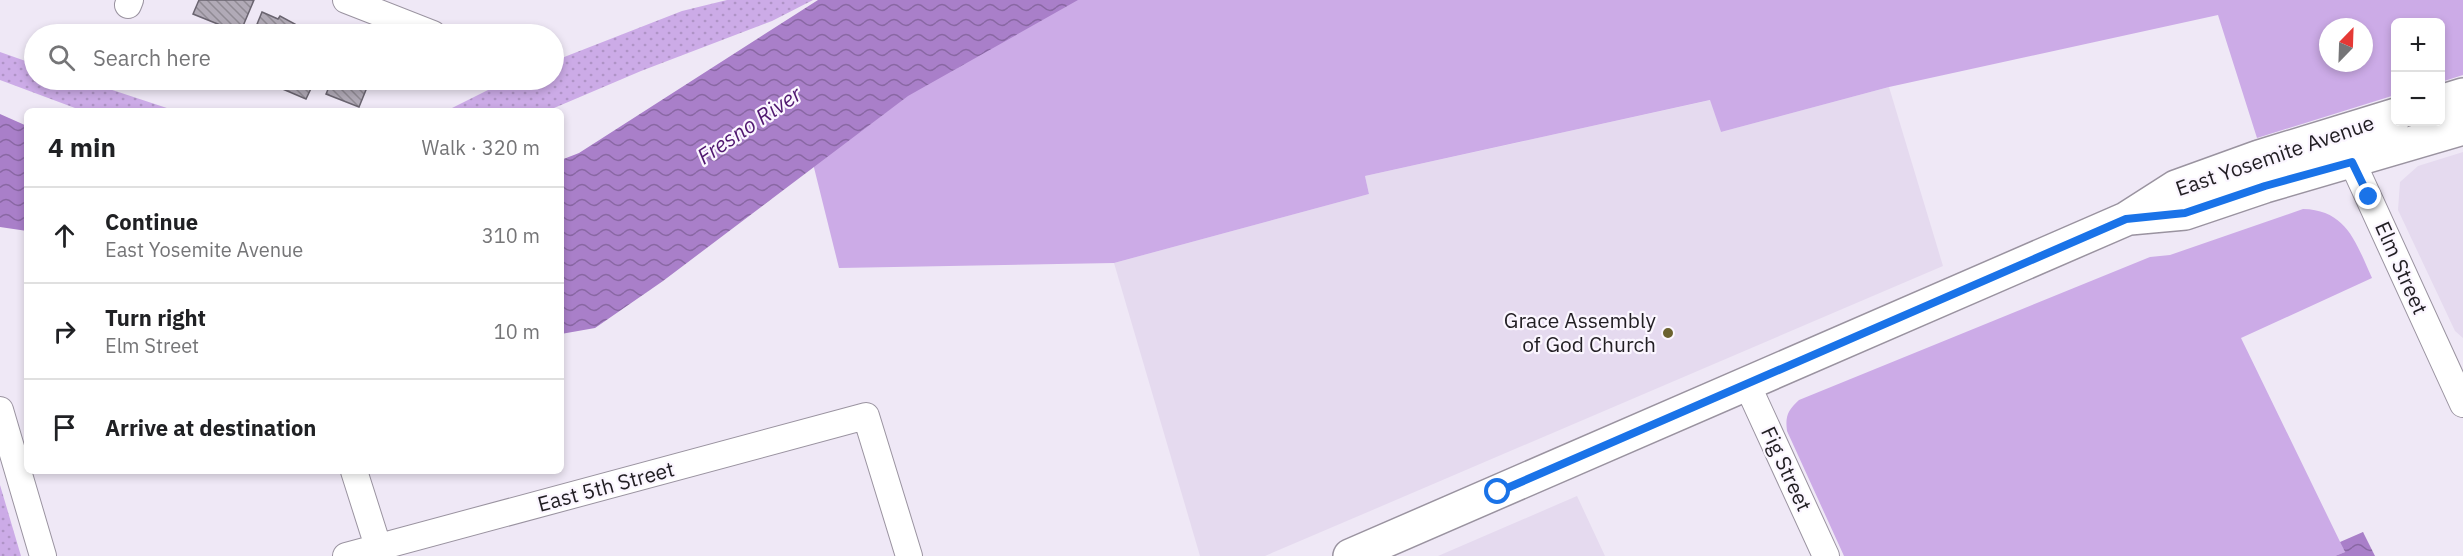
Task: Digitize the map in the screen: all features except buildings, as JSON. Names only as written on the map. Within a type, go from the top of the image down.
[{"type":"main road","points":[[2445,100],[2463,95]]},
{"type":"main road","name":"East Yosemite Avenue","points":[[1350,556],[1746,382],[2126,219],[2185,213],[2265,186],[2345,147],[2391,118]]},
{"type":"main road","name":"East Yosemite Avenue","points":[[2345,147],[2463,128]]},
{"type":"street","points":[[346,0],[407,24]]},
{"type":"street","name":"Elm Street","points":[[2345,147],[2463,404]]},
{"type":"street","name":"Fig Street","points":[[1746,382],[1826,556]]},
{"type":"street","points":[[0,410],[43,556]]},
{"type":"street","name":"East 5th Street","points":[[346,556],[380,552],[866,416],[909,556]]},
{"type":"street","points":[[355,474],[380,552]]},
{"type":"shaded area","points":[[727,0],[813,0],[772,21],[641,71],[554,108],[452,108],[488,90],[564,90],[564,57],[682,11]]},
{"type":"shaded area","points":[[827,0],[2463,0],[2463,75],[2445,81],[2445,18],[2391,18],[2391,96],[2257,138],[2218,15],[1889,87],[1721,132],[1710,100],[1365,176],[1369,194],[1114,263],[839,268],[781,35]]},
{"type":"shaded area","points":[[0,52],[24,60],[24,89],[0,80]]},
{"type":"shaded area","points":[[1889,87],[1943,266],[1265,556],[1200,556],[1114,263],[1369,194],[1365,176],[1711,100],[1721,132]]},
{"type":"shaded area","points":[[27,90],[112,90],[167,108],[75,108]]},
{"type":"shaded area","points":[[2463,152],[2463,338],[2455,331],[2398,210],[2400,182],[2418,166]]},
{"type":"shaded area","points":[[2303,209],[2330,215],[2340,222],[2355,241],[2372,278],[2241,338],[2345,552],[2335,556],[1844,556],[1787,431],[1788,414],[1799,400],[2150,257],[2170,255]]},
{"type":"shaded area","points":[[0,485],[21,556],[0,556]]},
{"type":"shaded area","points":[[1577,496],[1605,556],[1438,556]]},
{"type":"water","name":"Fresno River","points":[[818,0],[1078,0],[908,96],[663,281],[595,328],[564,333],[564,159],[579,153]]},
{"type":"water","points":[[0,114],[24,125],[24,231],[0,227]]},
{"type":"water","points":[[2363,532],[2375,556],[2335,556],[2345,552],[2340,542]]},
{"type":"place","name":"Grace Assembly of God Church","points":[[1668,333]]},
{"type":"route","points":[[1498,492],[1746,382],[2126,219],[2185,213],[2265,186],[2352,162],[2369,197]]}]
